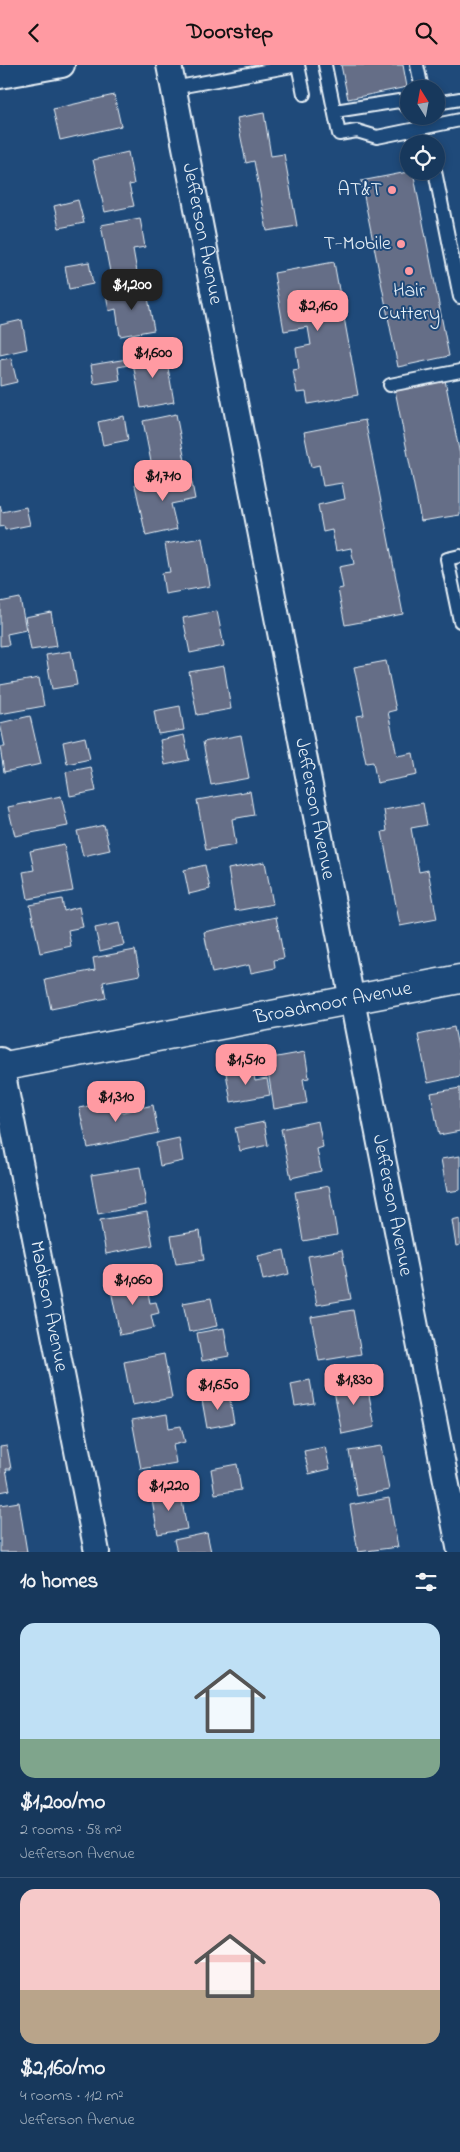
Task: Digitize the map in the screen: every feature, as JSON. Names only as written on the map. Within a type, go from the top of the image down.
[{"type":"street","points":[[0,77],[62,65]]},
{"type":"street","name":"Jefferson Avenue","points":[[169,65],[460,1552]]},
{"type":"street","name":"Broadmoor Avenue","points":[[0,1065],[460,979]]},
{"type":"street","name":"Madison Avenue","points":[[0,1065],[97,1552]]},
{"type":"lane","points":[[173,88],[298,65],[304,94]]},
{"type":"lane","points":[[325,65],[339,134],[357,131],[377,137],[411,125]]},
{"type":"lane","points":[[417,65],[420,80]]},
{"type":"lane","points":[[445,102],[460,99]]},
{"type":"lane","points":[[335,111],[400,102]]},
{"type":"lane","points":[[445,121],[460,120]]},
{"type":"lane","points":[[436,180],[460,297]]},
{"type":"lane","points":[[390,385],[460,371]]},
{"type":"lane","points":[[460,556],[447,559],[460,621]]},
{"type":"building","points":[[341,65],[403,65],[406,80],[400,80],[400,88],[348,99]]},
{"type":"building","points":[[114,95],[121,126],[60,140],[53,109]]},
{"type":"building","points":[[264,113],[271,156],[284,154],[297,226],[267,231],[254,161],[246,163],[237,118]]},
{"type":"building","points":[[128,152],[134,184],[129,185],[134,206],[105,212],[93,160]]},
{"type":"building","points":[[400,174],[400,180],[415,180],[449,356],[398,367],[361,181]]},
{"type":"building","points":[[78,200],[84,223],[59,228],[54,206]]},
{"type":"building","points":[[140,218],[145,247],[133,249],[137,272],[111,277],[101,225]]},
{"type":"building","points":[[89,262],[93,284],[69,289],[65,266]]},
{"type":"building","points":[[334,262],[358,395],[308,404],[306,392],[297,393],[293,370],[299,369],[296,348],[311,345],[308,327],[284,331],[274,273]]},
{"type":"building","points":[[146,287],[154,330],[120,336],[116,309],[109,311],[106,294]]},
{"type":"building","points":[[22,320],[27,349],[0,355],[0,325]]},
{"type":"building","points":[[165,351],[174,402],[141,408],[132,357]]},
{"type":"building","points":[[11,358],[17,382],[0,386],[0,360]]},
{"type":"building","points":[[127,359],[128,365],[118,367],[120,380],[94,384],[91,365]]},
{"type":"building","points":[[445,380],[460,455],[460,515],[421,521],[395,390]]},
{"type":"building","points":[[176,414],[186,466],[153,472],[143,421]]},
{"type":"building","points":[[124,416],[128,440],[103,445],[98,422]]},
{"type":"building","points":[[365,420],[403,614],[345,625],[338,589],[343,588],[339,567],[354,564],[351,548],[336,551],[332,530],[323,532],[318,505],[345,499],[342,483],[323,486],[319,465],[311,467],[304,432]]},
{"type":"building","points":[[190,473],[195,499],[171,504],[177,529],[146,536],[135,485]]},
{"type":"building","points":[[0,505],[2,512],[26,507],[30,525],[5,530],[4,526],[0,527]]},
{"type":"building","points":[[202,538],[210,586],[165,594],[162,573],[170,572],[165,544]]},
{"type":"building","points":[[20,598],[26,630],[7,634],[9,645],[0,646],[0,602]]},
{"type":"building","points":[[217,611],[224,646],[190,653],[183,618]]},
{"type":"building","points":[[51,612],[57,646],[31,650],[25,617]]},
{"type":"building","points":[[71,651],[77,685],[52,689],[46,655]]},
{"type":"building","points":[[386,661],[396,710],[388,712],[397,756],[413,753],[417,775],[377,783],[373,762],[366,763],[356,716],[364,715],[354,667]]},
{"type":"building","points":[[224,666],[231,709],[197,715],[189,672]]},
{"type":"building","points":[[39,678],[44,706],[0,714],[0,685]]},
{"type":"building","points":[[180,706],[184,730],[158,734],[154,711]]},
{"type":"building","points":[[30,716],[41,764],[4,772],[0,747],[5,747],[0,723]]},
{"type":"building","points":[[184,735],[189,760],[165,765],[160,740]]},
{"type":"building","points":[[241,735],[249,778],[211,785],[203,742]]},
{"type":"building","points":[[85,737],[90,759],[67,764],[63,742]]},
{"type":"building","points":[[91,767],[96,791],[70,796],[66,772]]},
{"type":"building","points":[[250,791],[254,815],[232,819],[236,845],[206,850],[197,800]]},
{"type":"building","points":[[61,796],[68,826],[15,836],[8,807]]},
{"type":"building","points":[[423,803],[427,825],[411,828],[419,872],[428,870],[437,919],[400,926],[382,832],[387,831],[384,810]]},
{"type":"building","points":[[104,825],[110,850],[83,856],[77,831]]},
{"type":"building","points":[[64,844],[73,891],[28,899],[23,872],[34,870],[30,851]]},
{"type":"building","points":[[265,862],[273,904],[235,911],[228,869]]},
{"type":"building","points":[[205,865],[210,889],[189,894],[184,870]]},
{"type":"building","points":[[62,899],[64,911],[79,907],[83,927],[68,930],[71,946],[40,953],[30,905]]},
{"type":"building","points":[[276,917],[284,958],[274,960],[275,968],[251,973],[249,965],[212,973],[204,932]]},
{"type":"building","points":[[119,923],[124,945],[100,951],[95,928]]},
{"type":"building","points":[[135,950],[140,975],[103,982],[106,998],[51,1009],[45,980],[95,970],[93,958]]},
{"type":"building","points":[[454,1027],[460,1057],[460,1076],[428,1083],[418,1035]]},
{"type":"building","points":[[305,1052],[309,1078],[303,1079],[307,1103],[274,1109],[266,1059]]},
{"type":"building","points":[[253,1069],[255,1081],[267,1079],[270,1095],[231,1102],[226,1073]]},
{"type":"building","points":[[460,1088],[460,1131],[439,1135],[431,1093]]},
{"type":"building","points":[[117,1100],[119,1113],[153,1105],[158,1133],[88,1148],[79,1108]]},
{"type":"building","points":[[318,1121],[323,1147],[317,1149],[321,1171],[291,1178],[281,1129]]},
{"type":"building","points":[[264,1122],[268,1145],[240,1151],[235,1128]]},
{"type":"building","points":[[179,1138],[183,1161],[160,1166],[156,1143]]},
{"type":"building","points":[[460,1156],[460,1190],[447,1192],[441,1159]]},
{"type":"building","points":[[140,1167],[146,1205],[98,1214],[91,1175]]},
{"type":"building","points":[[329,1186],[337,1235],[303,1241],[295,1192]]},
{"type":"building","points":[[147,1212],[153,1245],[106,1254],[100,1220]]},
{"type":"building","points":[[460,1218],[460,1245],[456,1246],[452,1220]]},
{"type":"building","points":[[200,1231],[204,1260],[176,1264],[171,1236]]},
{"type":"building","points":[[284,1250],[289,1274],[263,1280],[258,1256]]},
{"type":"building","points":[[342,1250],[351,1299],[317,1305],[308,1256]]},
{"type":"building","points":[[145,1278],[150,1303],[156,1302],[159,1313],[151,1315],[154,1328],[120,1335],[110,1285]]},
{"type":"building","points":[[211,1298],[217,1326],[189,1332],[183,1303]]},
{"type":"building","points":[[353,1310],[361,1354],[319,1361],[311,1317]]},
{"type":"building","points":[[224,1328],[229,1356],[202,1361],[197,1333]]},
{"type":"building","points":[[164,1354],[172,1398],[132,1405],[124,1362]]},
{"type":"building","points":[[366,1379],[375,1427],[342,1434],[333,1385]]},
{"type":"building","points":[[310,1380],[314,1403],[295,1406],[291,1384]]},
{"type":"building","points":[[229,1395],[234,1423],[207,1428],[202,1400]]},
{"type":"building","points":[[167,1414],[169,1428],[181,1426],[185,1442],[173,1445],[176,1463],[141,1469],[132,1420]]},
{"type":"building","points":[[7,1446],[11,1469],[6,1469],[10,1490],[0,1492],[0,1447]]},
{"type":"building","points":[[381,1446],[389,1490],[357,1496],[349,1451]]},
{"type":"building","points":[[325,1447],[330,1469],[309,1474],[304,1451]]},
{"type":"building","points":[[237,1464],[241,1490],[215,1494],[211,1469]]},
{"type":"building","points":[[180,1490],[187,1529],[158,1534],[151,1495]]},
{"type":"building","points":[[389,1498],[398,1547],[358,1552],[350,1505]]},
{"type":"building","points":[[19,1502],[27,1552],[0,1552],[0,1505]]},
{"type":"building","points":[[207,1533],[211,1552],[177,1552],[174,1540]]},
{"type":"place","name":"AT&T","points":[[392,190]]},
{"type":"place","name":"T-Mobile","points":[[401,244]]},
{"type":"place","name":"Hair Cuttery","points":[[409,271]]}]
